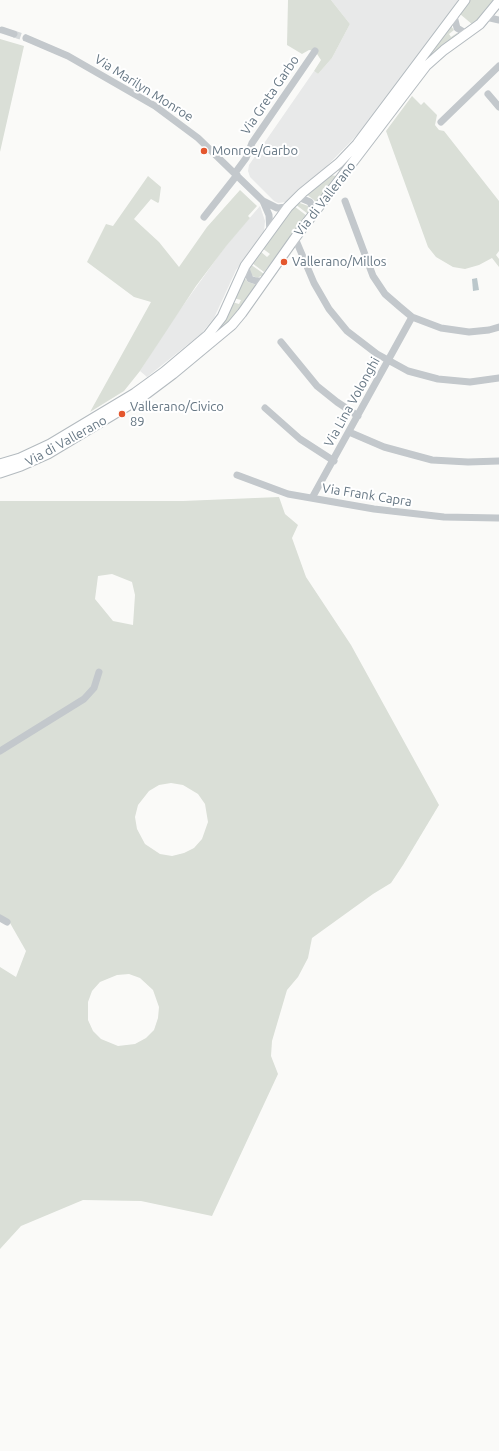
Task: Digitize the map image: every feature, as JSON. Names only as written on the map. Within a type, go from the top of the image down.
[{"type":"street","name":"Via di Vallerano","points":[[0,464],[29,454],[55,441],[135,393],[164,372],[215,328],[224,314],[235,285],[245,266],[288,207],[298,196],[328,173],[357,144],[465,0]]},
{"type":"street","name":"Via di Vallerano","points":[[0,473],[21,466],[48,454],[156,387],[232,325],[246,308],[295,238],[426,66],[444,50],[467,34],[486,18],[499,2]]},
{"type":"street","points":[[454,16],[457,28],[467,34]]},
{"type":"street","points":[[486,18],[499,20]]},
{"type":"street","points":[[2,30],[14,34]]},
{"type":"street","name":"Via Marilyn Monroe","points":[[26,38],[72,58],[155,106],[194,134],[263,201],[277,208],[288,207]]},
{"type":"street","name":"Via Greta Garbo","points":[[236,174],[246,158],[252,143],[315,51]]},
{"type":"street","points":[[441,122],[499,66]]},
{"type":"street","points":[[488,94],[499,107]]},
{"type":"street","points":[[204,217],[236,174]]},
{"type":"street","points":[[298,196],[310,202],[315,213]]},
{"type":"street","name":"Via Marilyn Monroe","points":[[263,201],[269,215],[270,232]]},
{"type":"street","points":[[345,201],[367,263],[376,281],[389,298],[412,317],[432,326],[450,330],[478,331],[499,327]]},
{"type":"street","points":[[295,238],[314,284],[336,318],[356,339],[388,362],[417,374],[446,380],[470,382],[499,378]]},
{"type":"street","points":[[245,266],[250,279],[264,281]]},
{"type":"street","name":"Via Lina Volonghi","points":[[312,498],[334,461],[412,317]]},
{"type":"street","points":[[281,342],[317,386],[358,416]]},
{"type":"street","points":[[265,408],[300,439],[334,461]]},
{"type":"street","points":[[349,432],[384,448],[427,459],[464,462],[499,461]]},
{"type":"street","name":"Via Frank Capra","points":[[237,475],[281,492],[312,498],[410,514],[460,518],[498,518]]},
{"type":"street","points":[[0,751],[84,699],[94,688],[99,672]]},
{"type":"street","points":[[0,918],[7,922]]},
{"type":"shaded area","points":[[288,0],[331,0],[350,24],[332,58],[318,74],[314,71],[321,60],[315,51],[309,50],[302,54],[287,45]]},
{"type":"shaded area","points":[[331,0],[458,0],[455,7],[359,133],[326,167],[297,190],[286,202],[278,203],[274,201],[250,177],[248,171],[249,165],[314,71],[318,74],[332,58],[350,24]]},
{"type":"shaded area","points":[[469,0],[495,0],[473,25],[460,14]]},
{"type":"shaded area","points":[[451,26],[454,30],[449,34],[451,37],[457,33],[459,35],[423,63]]},
{"type":"shaded area","points":[[0,39],[24,46],[0,152]]},
{"type":"shaded area","points":[[412,96],[421,105],[424,102],[437,115],[435,125],[439,130],[444,131],[499,201],[499,251],[496,255],[499,259],[499,267],[492,258],[479,265],[465,269],[453,267],[436,257],[428,247],[386,131]]},
{"type":"shaded area","points":[[364,143],[317,205],[314,200],[306,194],[331,175],[336,176],[340,172],[338,170],[334,172]]},
{"type":"shaded area","points":[[148,176],[161,187],[159,202],[158,203],[151,199],[134,219],[159,242],[179,267],[207,227],[240,190],[257,206],[248,216],[250,218],[227,245],[196,286],[140,371],[124,391],[90,412],[151,302],[134,297],[87,262],[106,224],[113,226]]},
{"type":"shaded area","points":[[300,203],[308,206],[308,214],[295,204]]},
{"type":"shaded area","points":[[260,206],[265,221],[264,232],[236,270],[214,318],[201,334],[147,377],[140,371],[167,328],[227,244]]},
{"type":"shaded area","points":[[294,206],[307,216],[264,272],[252,263],[260,251],[267,257],[270,254],[262,248]]},
{"type":"shaded area","points":[[250,264],[264,274],[257,278],[251,275],[249,269]]},
{"type":"shaded area","points":[[243,276],[248,282],[257,285],[236,315],[211,337],[232,302],[239,304],[241,300],[233,298]]},
{"type":"shaded area","points":[[477,278],[479,290],[473,291],[472,279]]},
{"type":"shaded area","points":[[279,497],[285,514],[298,525],[292,538],[306,577],[351,645],[439,805],[391,883],[373,894],[312,938],[308,958],[298,977],[287,990],[272,1041],[271,1056],[278,1074],[212,1216],[141,1201],[83,1200],[21,1226],[0,1249],[0,967],[16,977],[26,951],[10,923],[0,920],[0,501],[183,501]],"holes":[[[112,574],[132,582],[135,595],[133,625],[113,621],[95,599],[98,576]],[[171,783],[183,785],[198,794],[205,804],[208,822],[202,839],[194,848],[184,853],[172,856],[160,854],[145,844],[137,829],[135,817],[138,805],[149,791],[159,785]],[[129,974],[140,978],[153,990],[159,1007],[158,1018],[154,1030],[146,1038],[135,1044],[118,1046],[101,1039],[93,1031],[88,1020],[88,1002],[92,991],[100,982],[117,975]]]},
{"type":"tunnel","points":[[14,34],[26,38]]},
{"type":"place","name":"Monroe/Garbo","points":[[204,151]]},
{"type":"place","name":"Vallerano/Millos","points":[[284,262]]},
{"type":"place","name":"Vallerano/Civico 89","points":[[122,414]]}]
